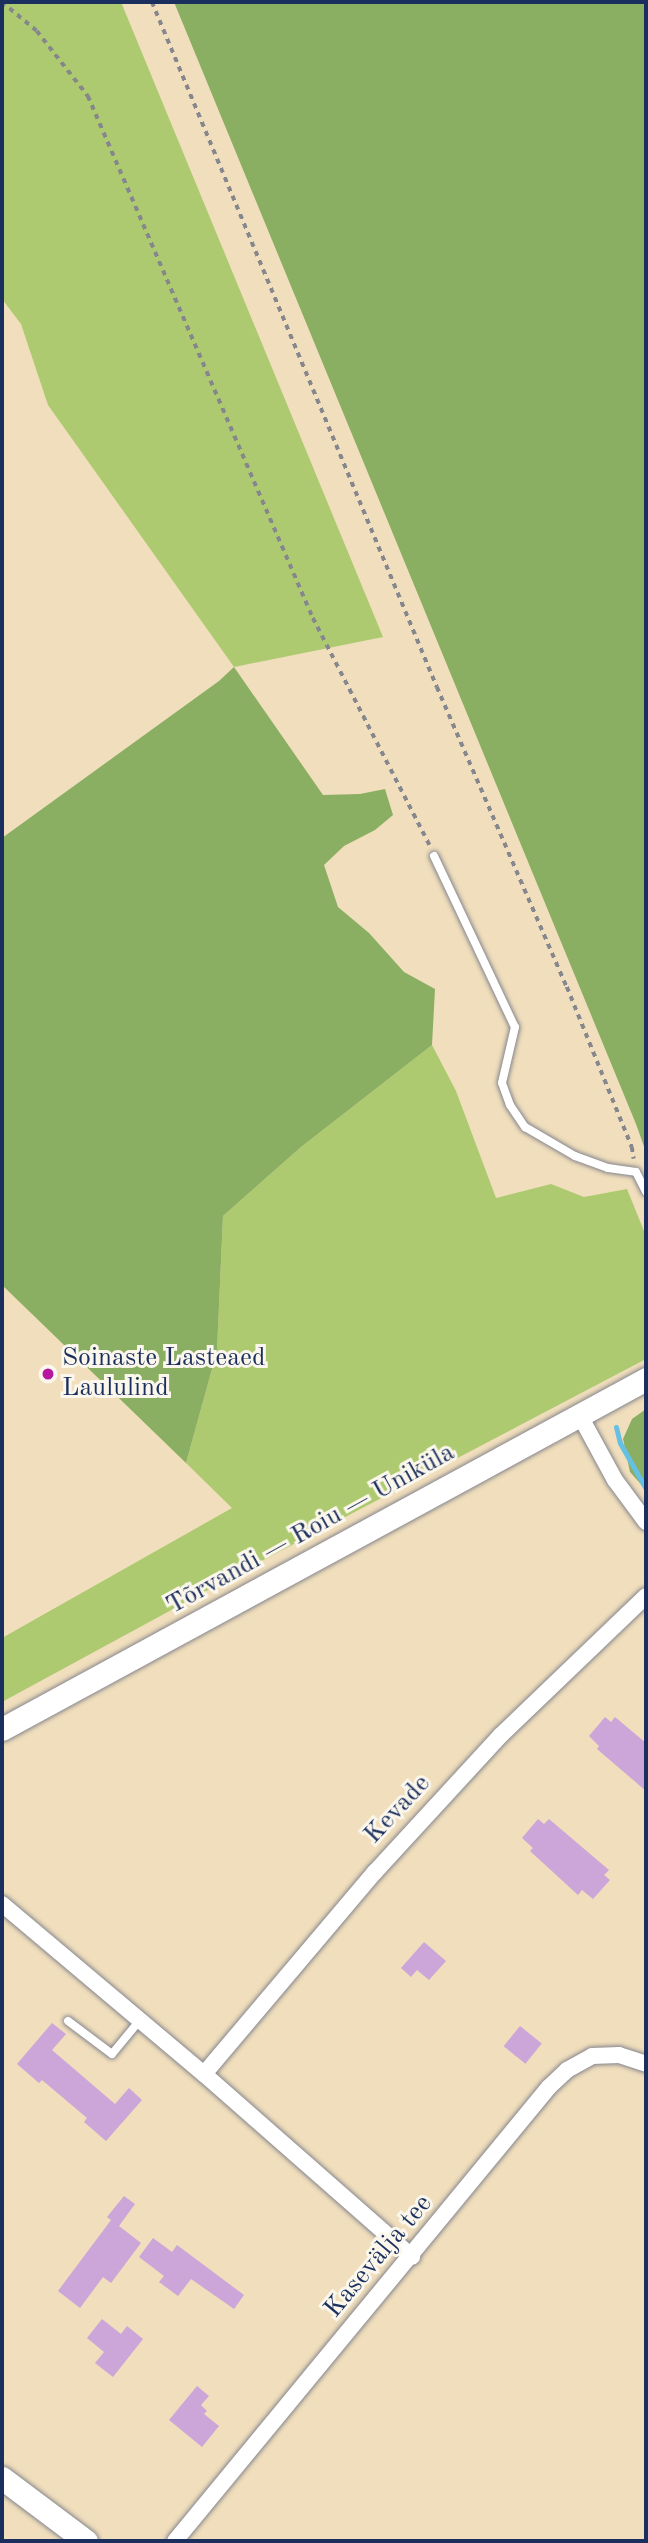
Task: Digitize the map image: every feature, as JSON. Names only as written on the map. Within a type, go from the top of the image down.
[{"type":"street","name":"Tõrvandi — Roiu — Uniküla","points":[[2,1729],[646,1379]]},
{"type":"street","points":[[579,1414],[615,1480],[646,1522]]},
{"type":"street","name":"Kevade","points":[[204,2074],[366,1882],[500,1736],[646,1596]]},
{"type":"street","points":[[2,1904],[204,2074],[412,2257]]},
{"type":"street","name":"Kasevälja tee","points":[[175,2541],[412,2257],[549,2087],[567,2070],[592,2056],[618,2055],[646,2064]]},
{"type":"street","points":[[2,2478],[86,2541]]},
{"type":"lane","points":[[434,856],[515,1027],[502,1083],[510,1105],[525,1127],[575,1156],[608,1168],[636,1172],[646,1192]]},
{"type":"lane","points":[[68,2021],[112,2054],[140,2020]]},
{"type":"path","points":[[2,2],[37,31],[88,96],[313,618],[434,856]]},
{"type":"path","points":[[152,2],[432,674],[567,987],[632,1147],[636,1172]]},
{"type":"green space","points":[[2,2],[121,2],[383,637],[234,667],[48,405],[21,324],[2,299]]},
{"type":"green space","points":[[174,2],[646,2],[646,1152],[636,1124]]},
{"type":"green space","points":[[234,667],[323,795],[360,794],[385,789],[393,815],[375,830],[344,846],[324,865],[338,907],[369,933],[404,972],[435,989],[432,1045],[301,1147],[223,1216],[217,1351],[186,1463],[2,1285],[2,838],[219,681]]},
{"type":"green space","points":[[432,1045],[456,1091],[496,1198],[551,1184],[584,1197],[627,1189],[646,1236],[646,1359],[269,1557],[2,1702],[2,1638],[232,1508],[186,1463],[217,1351],[223,1216],[301,1147]]},
{"type":"green space","points":[[646,1409],[646,1490],[630,1472],[623,1439],[632,1419]]},
{"type":"building","points":[[605,1717],[611,1722],[615,1717],[646,1743],[646,1791],[597,1749],[599,1746],[589,1736]]},
{"type":"building","points":[[538,1819],[544,1824],[549,1819],[609,1870],[604,1875],[610,1880],[593,1899],[582,1890],[578,1895],[530,1851],[533,1848],[522,1838]]},
{"type":"building","points":[[424,1942],[446,1961],[429,1980],[417,1970],[411,1977],[401,1968]]},
{"type":"building","points":[[52,2023],[66,2034],[52,2050],[115,2104],[129,2088],[142,2100],[106,2141],[84,2122],[87,2118],[42,2080],[39,2083],[17,2064]]},
{"type":"building","points":[[520,2026],[542,2044],[525,2064],[504,2046]]},
{"type":"building","points":[[124,2196],[135,2204],[119,2226],[141,2243],[111,2283],[103,2277],[80,2308],[58,2291],[111,2220],[107,2217]]},
{"type":"building","points":[[153,2238],[172,2252],[177,2245],[244,2295],[234,2309],[191,2279],[178,2296],[159,2282],[164,2276],[139,2257]]},
{"type":"building","points":[[102,2319],[121,2334],[127,2326],[143,2339],[113,2377],[95,2363],[104,2352],[87,2338]]},
{"type":"building","points":[[197,2386],[209,2396],[201,2405],[207,2411],[204,2414],[219,2426],[202,2447],[169,2420]]},
{"type":"waterway","points":[[616,1427],[620,1443],[646,1489]]},
{"type":"place","name":"Soinaste Lasteaed Laululind","points":[[48,1374]]}]
